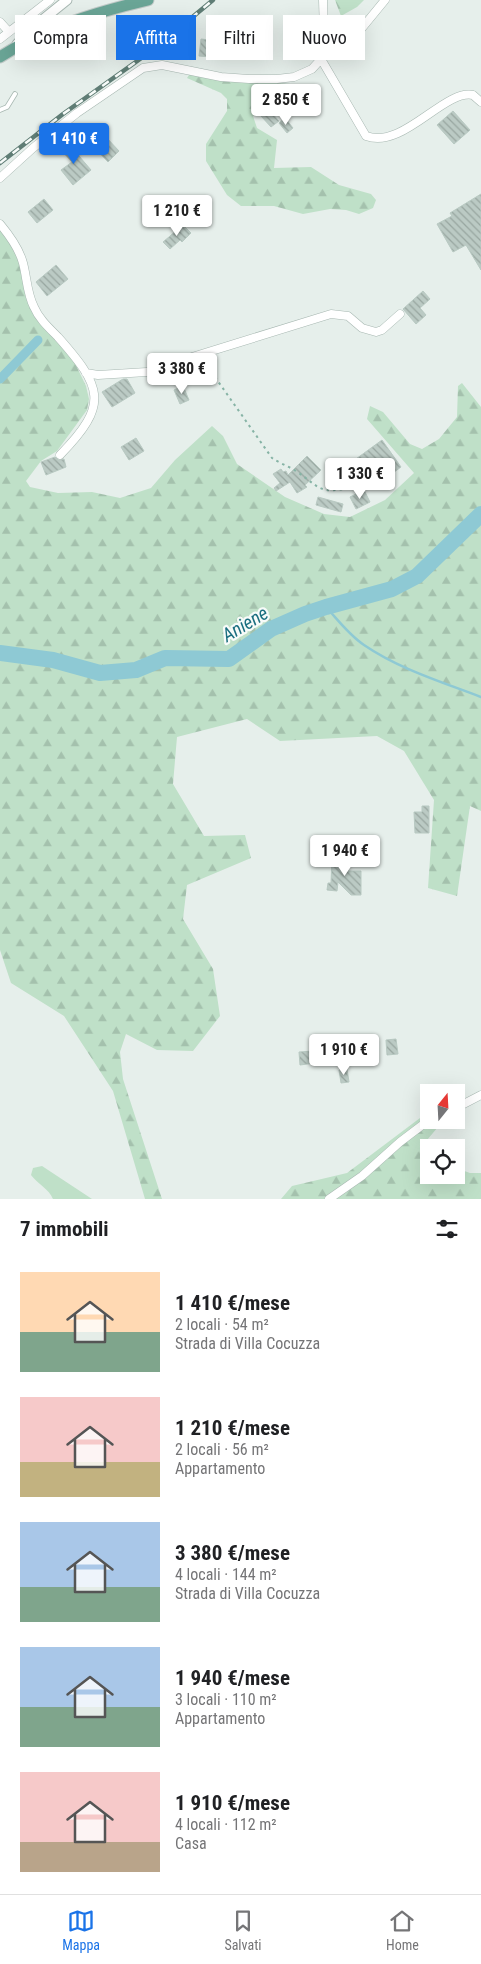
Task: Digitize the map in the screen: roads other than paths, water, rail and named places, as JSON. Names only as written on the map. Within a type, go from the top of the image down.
[{"type":"main road","points":[[91,15],[128,2],[148,0]]},
{"type":"main road","points":[[0,57],[13,48]]},
{"type":"street","points":[[0,39],[50,0]]},
{"type":"street","points":[[13,48],[31,29],[68,0]]},
{"type":"street","points":[[322,0],[323,15]]},
{"type":"street","points":[[365,25],[386,0]]},
{"type":"street","points":[[0,22],[8,32]]},
{"type":"street","points":[[0,178],[33,148],[77,114],[130,76],[146,67],[162,65],[221,77],[267,80],[299,75],[312,69],[320,60]]},
{"type":"street","points":[[322,60],[362,131],[368,137],[380,138],[405,130],[460,95],[473,95],[481,102]]},
{"type":"street","points":[[0,224],[20,253],[29,294],[36,311],[86,373],[94,389],[92,410],[83,429],[60,455]]},
{"type":"street","points":[[86,373],[98,375],[163,371],[192,357],[331,314],[348,316],[362,328],[376,332],[382,330],[400,314]]},
{"type":"street","points":[[465,1103],[481,1094]]},
{"type":"street","points":[[328,1199],[362,1176],[420,1127]]},
{"type":"lane","points":[[0,110],[7,106],[14,94]]},
{"type":"waterway","points":[[0,379],[38,340]]},
{"type":"waterway","name":"Aniene","points":[[0,653],[53,660],[100,673],[136,670],[165,658],[229,659],[271,629],[326,607],[392,589],[417,576],[481,514]]},
{"type":"waterway","points":[[326,607],[353,637],[377,654],[421,674],[481,697]]},
{"type":"railway","points":[[0,163],[63,114],[154,49],[213,0]]}]
